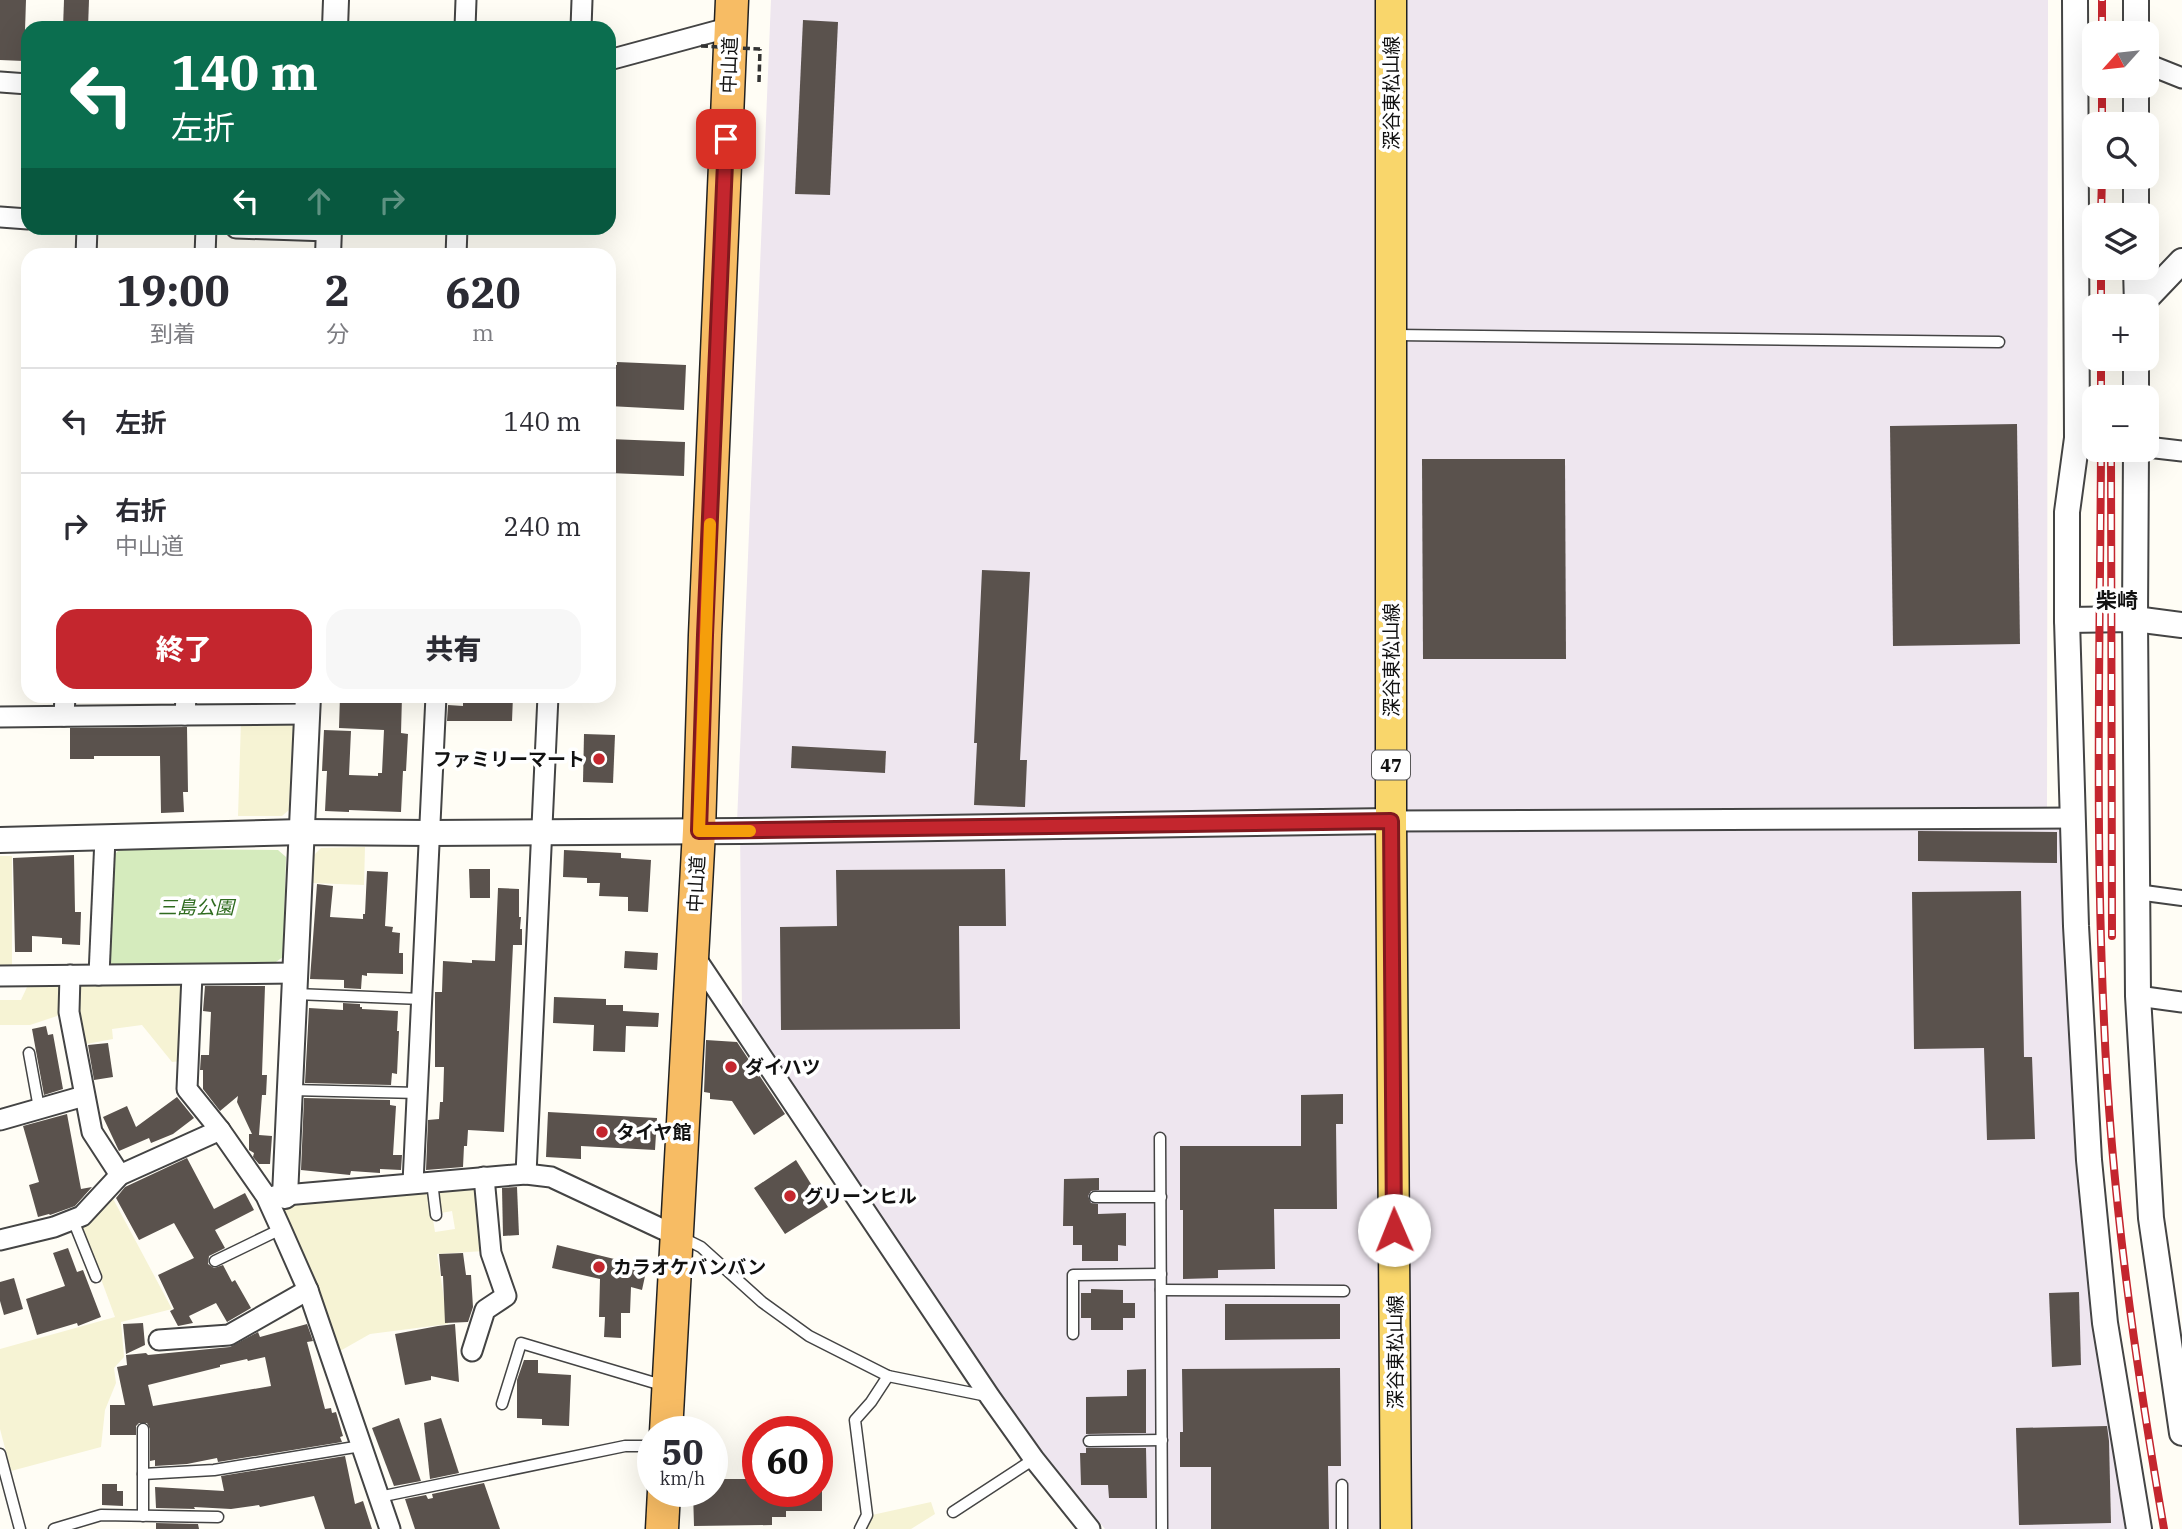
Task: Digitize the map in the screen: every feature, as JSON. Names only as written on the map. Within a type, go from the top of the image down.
[{"type":"highway","name":"中山道","points":[[667,1416],[699,831],[732,14]]},
{"type":"highway","points":[[662,1529],[663,1507]]},
{"type":"main road","name":"深谷東松山線","points":[[1391,0],[1391,821],[1396,1529]]},
{"type":"street","points":[[335,21],[336,0]]},
{"type":"street","points":[[465,21],[466,0]]},
{"type":"street","points":[[581,21],[582,0]]},
{"type":"street","points":[[2075,0],[2077,438],[2067,512],[2067,620],[2076,926],[2090,1173],[2105,1323],[2139,1529]]},
{"type":"street","points":[[2136,0],[2136,21]]},
{"type":"street","points":[[616,58],[732,14]]},
{"type":"street","points":[[2160,69],[2182,78]]},
{"type":"street","points":[[0,82],[21,84]]},
{"type":"street","points":[[0,217],[21,218]]},
{"type":"street","points":[[301,235],[329,238]]},
{"type":"street","points":[[2150,294],[2182,261]]},
{"type":"street","points":[[2159,448],[2182,451]]},
{"type":"street","points":[[2136,462],[2138,996],[2151,1218],[2182,1432]]},
{"type":"street","points":[[2067,620],[2135,619],[2182,625]]},
{"type":"street","points":[[423,1182],[418,1093],[436,703]]},
{"type":"street","points":[[526,1174],[548,703]]},
{"type":"street","points":[[0,717],[64,706],[307,705],[290,1090],[275,1196],[281,1229],[308,1290],[390,1529]]},
{"type":"street","points":[[0,840],[302,832],[699,831],[1391,821],[2072,818]]},
{"type":"street","points":[[99,975],[105,838]]},
{"type":"street","points":[[2137,891],[2182,898]]},
{"type":"street","points":[[692,953],[990,1397],[1034,1459],[1090,1529]]},
{"type":"street","points":[[70,975],[69,1012],[92,1132],[120,1175]]},
{"type":"street","points":[[0,976],[192,975],[294,983]]},
{"type":"street","points":[[192,975],[187,1089],[275,1196]]},
{"type":"street","points":[[2138,996],[2182,1002]]},
{"type":"street","points":[[0,1120],[84,1096]]},
{"type":"street","points":[[0,1240],[54,1227],[82,1216],[120,1175],[220,1130]]},
{"type":"street","points":[[275,1196],[526,1174],[551,1177],[677,1236]]},
{"type":"street","points":[[472,1351],[485,1310],[506,1296],[491,1253],[484,1177]]},
{"type":"street","points":[[159,1340],[229,1335],[308,1290]]},
{"type":"lane","points":[[1391,335],[1999,342]]},
{"type":"lane","points":[[294,983],[422,999]]},
{"type":"lane","points":[[29,1053],[39,1108]]},
{"type":"lane","points":[[290,1090],[418,1093]]},
{"type":"lane","points":[[1160,1138],[1162,1529]]},
{"type":"lane","points":[[423,1182],[436,1215]]},
{"type":"lane","points":[[1095,1197],[1161,1197]]},
{"type":"lane","points":[[73,1220],[96,1277]]},
{"type":"lane","points":[[215,1261],[281,1229]]},
{"type":"lane","points":[[677,1236],[701,1247],[762,1302],[808,1336],[888,1376],[990,1397]]},
{"type":"lane","points":[[1073,1334],[1073,1275],[1161,1274]]},
{"type":"lane","points":[[1161,1290],[1344,1291]]},
{"type":"lane","points":[[502,1404],[521,1343],[669,1388]]},
{"type":"lane","points":[[860,1529],[867,1515],[855,1420],[888,1376]]},
{"type":"lane","points":[[143,1429],[143,1516]]},
{"type":"lane","points":[[1089,1441],[1162,1440]]},
{"type":"lane","points":[[143,1474],[214,1470],[362,1446]]},
{"type":"lane","points":[[379,1497],[625,1446],[637,1446]]},
{"type":"lane","points":[[0,1454],[20,1529]]},
{"type":"lane","points":[[953,1512],[1034,1459]]},
{"type":"lane","points":[[1342,1485],[1342,1529]]},
{"type":"lane","points":[[54,1529],[101,1516],[218,1517]]},
{"type":"path","points":[[701,46],[760,49],[759,82]]},
{"type":"shaded area","points":[[771,0],[2048,0],[2047,813],[737,823]]},
{"type":"shaded area","points":[[241,720],[288,720],[293,725],[289,810],[282,816],[238,816]]},
{"type":"shaded area","points":[[2072,818],[2089,1160],[2139,1529],[1105,1529],[1043,1452],[987,1375],[742,1011],[740,831]]},
{"type":"shaded area","points":[[365,847],[364,885],[312,883],[314,855],[321,848]]},
{"type":"shaded area","points":[[0,856],[12,856],[12,968],[0,968]]},
{"type":"shaded area","points":[[178,982],[185,990],[182,1061],[172,1062],[142,1025],[112,1029],[113,1039],[81,1045],[75,990],[82,983]]},
{"type":"shaded area","points":[[57,984],[65,990],[63,1014],[30,1025],[0,1025],[0,1000],[21,1000],[28,985]]},
{"type":"shaded area","points":[[469,1182],[479,1192],[484,1251],[437,1254],[448,1324],[370,1334],[340,1351],[320,1295],[277,1205],[428,1188],[435,1232],[455,1229],[452,1211],[441,1213],[437,1186]]},
{"type":"shaded area","points":[[110,1193],[172,1309],[121,1322],[124,1357],[114,1368],[116,1383],[105,1410],[101,1447],[11,1471],[0,1429],[0,1349],[115,1317],[80,1222]]},
{"type":"shaded area","points":[[931,1502],[935,1514],[911,1529],[865,1529],[872,1515]]},
{"type":"green space","name":"三島公園","points":[[120,849],[278,850],[286,857],[283,957],[273,964],[112,966],[105,959],[110,859]]},
{"type":"building","points":[[0,0],[26,0],[25,21],[21,21],[21,61],[0,60]]},
{"type":"building","points":[[64,0],[89,0],[88,21],[63,21]]},
{"type":"building","points":[[803,20],[838,22],[830,195],[795,194]]},
{"type":"building","points":[[617,362],[686,365],[684,410],[616,406]]},
{"type":"building","points":[[2017,424],[2020,644],[1893,646],[1890,426]]},
{"type":"building","points":[[616,439],[685,442],[684,476],[616,473]]},
{"type":"building","points":[[1422,459],[1565,459],[1566,659],[1423,659]]},
{"type":"building","points":[[982,570],[1030,572],[1020,760],[1027,760],[1025,807],[974,805],[977,743],[974,743]]},
{"type":"building","points":[[340,703],[402,703],[401,733],[408,734],[401,812],[325,811],[327,771],[322,771],[324,730],[351,731],[349,775],[378,776],[378,773],[382,773],[384,730],[339,728]]},
{"type":"building","points":[[463,703],[513,703],[512,721],[447,721],[448,705],[463,706]]},
{"type":"building","points":[[187,727],[188,792],[183,792],[184,812],[161,813],[160,756],[94,756],[94,759],[70,759],[70,728]]},
{"type":"building","name":"ファミリーマート","points":[[584,734],[615,735],[613,783],[583,782]]},
{"type":"building","points":[[792,746],[886,751],[885,773],[791,768]]},
{"type":"building","points":[[1918,831],[2057,832],[2057,863],[1918,861]]},
{"type":"building","points":[[564,850],[621,853],[621,858],[651,860],[648,912],[628,911],[628,897],[599,896],[600,883],[587,883],[587,878],[563,877]]},
{"type":"building","points":[[74,855],[75,912],[81,912],[80,945],[62,944],[62,938],[32,936],[32,952],[15,952],[13,858]]},
{"type":"building","points":[[469,869],[490,869],[490,898],[470,898]]},
{"type":"building","points":[[1005,869],[1006,926],[959,926],[960,1029],[781,1030],[780,927],[837,926],[836,870]]},
{"type":"building","points":[[367,871],[388,872],[385,926],[393,927],[392,932],[400,933],[399,953],[403,953],[403,974],[367,973],[367,976],[362,975],[361,989],[344,988],[344,980],[310,979],[317,884],[333,886],[330,917],[363,919]]},
{"type":"building","points":[[498,888],[519,889],[522,929],[522,945],[513,945],[504,1132],[468,1130],[463,1167],[426,1170],[428,1120],[439,1119],[440,1102],[443,1102],[444,1067],[435,1067],[435,992],[442,992],[443,961],[495,961]]},
{"type":"building","points":[[2021,891],[2024,1057],[2032,1057],[2035,1139],[1987,1140],[1984,1048],[1914,1049],[1912,892]]},
{"type":"building","points":[[625,951],[658,953],[657,970],[624,968]]},
{"type":"building","points":[[205,986],[265,986],[262,1075],[267,1075],[266,1095],[262,1095],[259,1135],[272,1136],[270,1164],[259,1164],[253,1157],[254,1153],[249,1150],[249,1134],[252,1134],[237,1102],[238,1096],[220,1111],[203,1089],[201,1055],[209,1055],[211,1012],[203,1011]]},
{"type":"building","points":[[554,997],[606,999],[606,1005],[623,1005],[623,1011],[659,1013],[658,1027],[626,1026],[625,1052],[593,1051],[594,1025],[553,1023]]},
{"type":"building","points":[[343,1003],[360,1004],[362,1009],[398,1011],[397,1074],[392,1073],[391,1085],[305,1083],[309,1008],[343,1010]]},
{"type":"building","points":[[46,1026],[48,1035],[53,1034],[63,1089],[44,1095],[32,1029]]},
{"type":"building","name":"ダイハツ","points":[[706,1040],[737,1042],[785,1114],[754,1135],[732,1101],[710,1099],[710,1093],[704,1092]]},
{"type":"building","points":[[108,1043],[113,1077],[94,1080],[88,1045]]},
{"type":"building","points":[[1343,1094],[1343,1124],[1336,1124],[1337,1209],[1274,1209],[1275,1269],[1218,1270],[1218,1278],[1183,1279],[1180,1146],[1301,1146],[1301,1095]]},
{"type":"building","points":[[177,1097],[194,1118],[173,1134],[151,1143],[149,1138],[119,1151],[103,1117],[127,1106],[136,1127]]},
{"type":"building","points":[[304,1098],[390,1100],[390,1105],[396,1106],[393,1155],[402,1155],[401,1170],[380,1169],[380,1173],[351,1171],[350,1175],[301,1170]]},
{"type":"building","name":"タイヤ館","points":[[548,1112],[657,1118],[655,1150],[581,1146],[581,1159],[546,1157]]},
{"type":"building","points":[[67,1114],[81,1189],[92,1187],[75,1206],[38,1217],[29,1185],[39,1182],[23,1126]]},
{"type":"building","points":[[187,1158],[214,1209],[245,1193],[254,1210],[215,1230],[225,1248],[209,1256],[208,1264],[214,1268],[223,1265],[251,1308],[227,1322],[216,1303],[189,1316],[193,1323],[178,1326],[170,1311],[174,1309],[158,1275],[194,1258],[174,1223],[139,1240],[116,1198],[125,1187]]},
{"type":"building","name":"グリーンヒル","points":[[796,1160],[828,1207],[785,1234],[754,1188]]},
{"type":"building","points":[[1099,1178],[1099,1190],[1091,1191],[1088,1196],[1091,1203],[1098,1204],[1098,1214],[1126,1213],[1126,1246],[1118,1245],[1118,1261],[1082,1261],[1082,1245],[1073,1245],[1073,1226],[1063,1226],[1064,1179]]},
{"type":"building","points":[[517,1187],[519,1235],[503,1236],[502,1188]]},
{"type":"building","name":"カラオケバンバン","points":[[557,1245],[647,1267],[642,1290],[631,1287],[630,1313],[621,1313],[621,1338],[604,1337],[605,1317],[599,1317],[600,1279],[552,1268]]},
{"type":"building","points":[[68,1248],[77,1272],[83,1270],[101,1317],[78,1326],[77,1323],[37,1335],[26,1299],[65,1286],[53,1253]]},
{"type":"building","points":[[463,1253],[466,1275],[471,1275],[473,1307],[468,1322],[445,1323],[439,1254]]},
{"type":"building","points":[[14,1278],[23,1309],[4,1315],[0,1301],[0,1282]]},
{"type":"building","points":[[1091,1289],[1123,1290],[1123,1303],[1135,1303],[1135,1318],[1123,1318],[1123,1330],[1091,1330],[1091,1318],[1081,1318],[1081,1293],[1091,1293]]},
{"type":"building","points":[[2079,1292],[2081,1365],[2052,1367],[2049,1293]]},
{"type":"building","points":[[1225,1304],[1340,1304],[1340,1339],[1225,1340]]},
{"type":"building","points":[[143,1323],[145,1345],[126,1354],[123,1324]]},
{"type":"building","points":[[307,1324],[313,1341],[307,1342],[325,1409],[331,1408],[332,1413],[336,1412],[343,1436],[340,1437],[342,1442],[218,1462],[217,1458],[187,1464],[155,1466],[155,1460],[150,1461],[150,1429],[147,1423],[139,1423],[136,1426],[136,1435],[110,1435],[110,1405],[125,1405],[117,1367],[127,1365],[126,1355],[230,1347],[258,1332],[260,1337]],"holes":[[[265,1357],[271,1386],[153,1406],[148,1385],[220,1365]]]},
{"type":"building","points":[[455,1324],[459,1382],[431,1376],[431,1380],[405,1385],[395,1334]]},
{"type":"building","points":[[524,1360],[538,1360],[538,1373],[571,1375],[569,1426],[542,1425],[542,1419],[517,1418],[517,1380]]},
{"type":"building","points":[[1340,1368],[1341,1466],[1328,1466],[1329,1529],[1211,1529],[1211,1467],[1180,1467],[1180,1432],[1183,1432],[1182,1369]]},
{"type":"building","points":[[1146,1369],[1146,1433],[1086,1434],[1086,1397],[1127,1396],[1127,1370]]},
{"type":"building","points":[[399,1418],[421,1481],[394,1486],[372,1428]]},
{"type":"building","points":[[441,1418],[459,1473],[430,1479],[424,1423]]},
{"type":"building","points":[[2107,1426],[2111,1523],[2019,1525],[2016,1428]]},
{"type":"building","points":[[1086,1448],[1146,1448],[1147,1498],[1109,1498],[1108,1485],[1081,1485],[1080,1453],[1086,1453]]},
{"type":"building","points":[[345,1456],[355,1504],[363,1501],[372,1529],[325,1529],[314,1496],[260,1507],[156,1508],[155,1487],[224,1491],[221,1476]]},
{"type":"building","points":[[728,1479],[742,1479],[742,1507],[822,1507],[822,1511],[786,1511],[786,1517],[772,1517],[772,1525],[694,1526],[693,1507],[728,1507]]},
{"type":"building","points":[[484,1483],[500,1529],[415,1529],[405,1499],[426,1495],[428,1499],[433,1498],[432,1494]]},
{"type":"building","points":[[102,1484],[117,1484],[117,1491],[123,1491],[123,1506],[102,1505]]},
{"type":"building","points":[[156,1523],[198,1524],[199,1529],[156,1529]]},
{"type":"railway","points":[[2102,0],[2102,21]]},
{"type":"railway","points":[[2102,98],[2102,112]]},
{"type":"railway","points":[[2101,203],[2102,189]]},
{"type":"railway","points":[[2101,280],[2101,294]]},
{"type":"railway","points":[[2101,371],[2101,385]]},
{"type":"railway","points":[[2101,462],[2099,807],[2101,950],[2107,1085],[2126,1276],[2164,1529]]},
{"type":"railway","points":[[2111,462],[2112,936]]},
{"type":"slow traffic","points":[[710,524],[699,831],[750,831]]},
{"type":"place","name":"ファミリーマート","points":[[599,759]]},
{"type":"place","name":"ダイハツ","points":[[731,1067]]},
{"type":"place","name":"タイヤ館","points":[[602,1132]]},
{"type":"place","name":"グリーンヒル","points":[[790,1196]]},
{"type":"place","name":"カラオケバンバン","points":[[599,1267]]},
{"type":"district","name":"柴崎","points":[[2117,600]]},
{"type":"route","points":[[726,139],[699,831],[1391,821],[1394,1230]]}]
